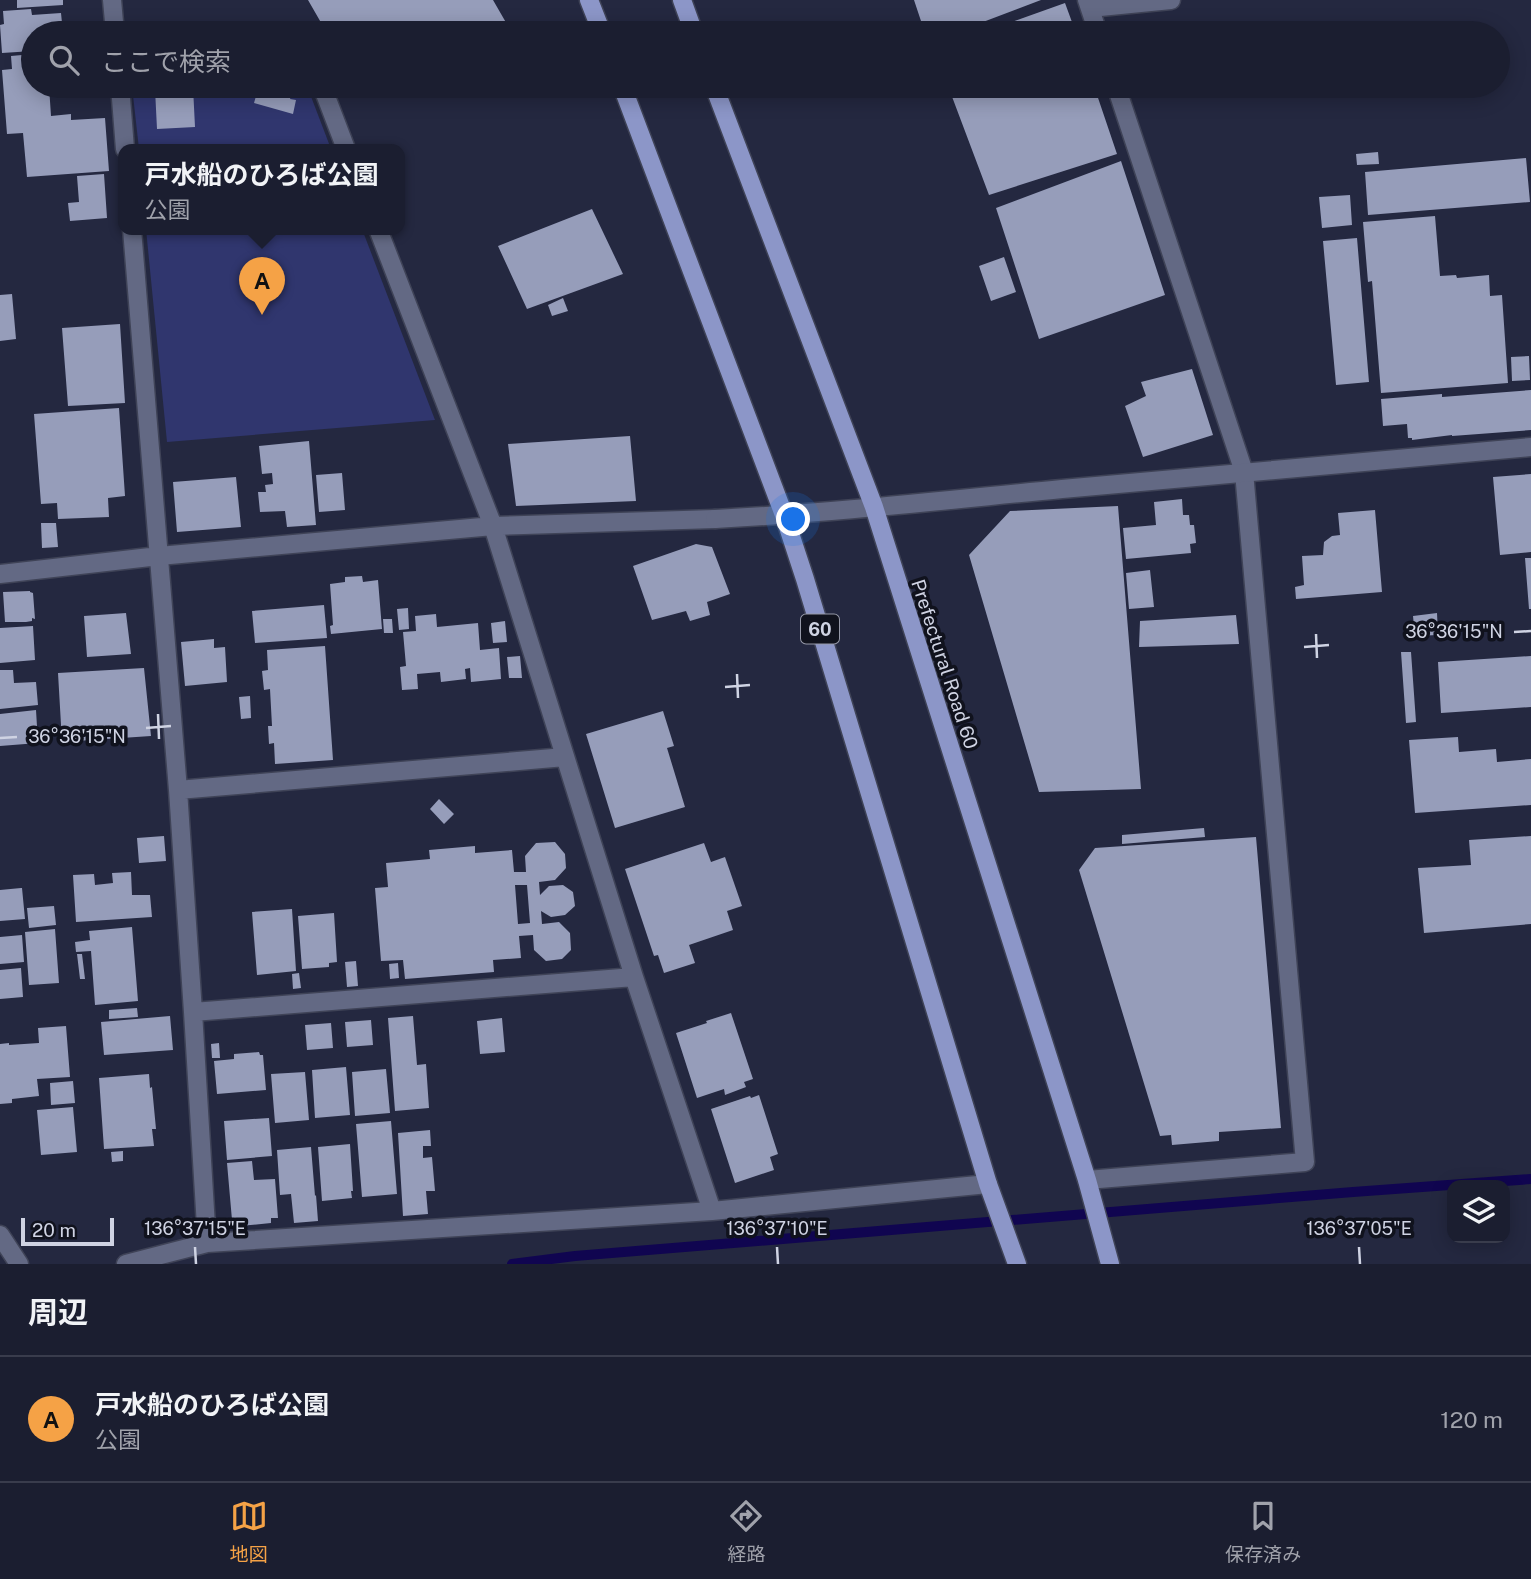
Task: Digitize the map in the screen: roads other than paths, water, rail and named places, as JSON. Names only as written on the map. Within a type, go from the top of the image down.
[{"type":"main road","points":[[589,0],[597,21]]},
{"type":"main road","points":[[682,0],[690,21]]},
{"type":"main road","name":"60","points":[[627,98],[784,515],[988,1184],[1017,1264]]},
{"type":"main road","name":"Prefectural Road 60","points":[[719,98],[874,508],[1087,1180],[1110,1264]]},
{"type":"street","points":[[112,0],[115,21]]},
{"type":"street","points":[[1094,21],[1088,4],[1171,0]]},
{"type":"street","points":[[121,98],[125,144]]},
{"type":"street","points":[[327,98],[344,144]]},
{"type":"street","points":[[1087,1180],[1305,1162],[1244,472],[1120,98]]},
{"type":"street","points":[[132,235],[178,790],[207,1243]]},
{"type":"street","points":[[379,235],[493,526],[712,1211]]},
{"type":"street","points":[[0,574],[159,556],[493,526],[784,515],[1531,447]]},
{"type":"street","points":[[178,790],[565,757]]},
{"type":"street","points":[[193,1012],[635,977]]},
{"type":"street","points":[[126,1264],[207,1243],[712,1211],[988,1184]]},
{"type":"street","points":[[0,1235],[19,1264]]},
{"type":"waterway","points":[[512,1264],[575,1256],[1531,1179]]},
{"type":"place","name":"戸水船のひろば公園","points":[[262,315]]}]
